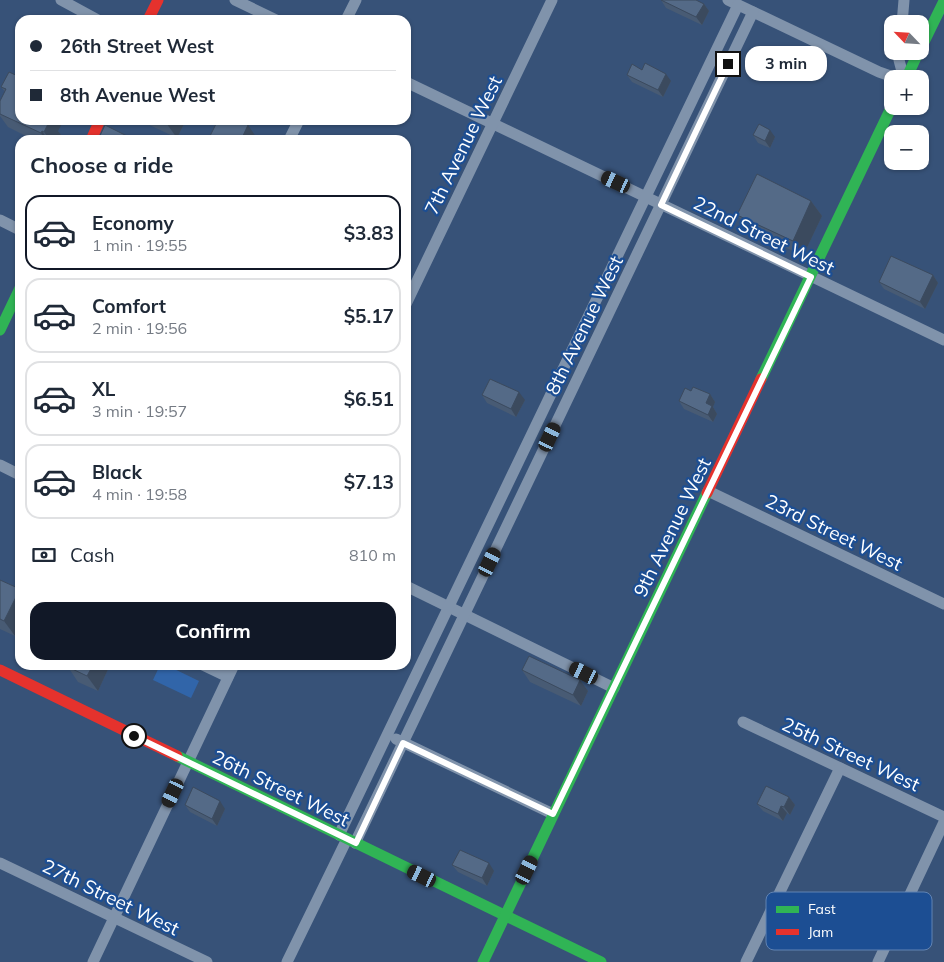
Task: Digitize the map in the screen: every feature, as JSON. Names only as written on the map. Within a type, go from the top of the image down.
[{"type":"street","points":[[61,0],[89,15]]},
{"type":"street","points":[[150,15],[158,0]]},
{"type":"street","points":[[235,0],[266,15]]},
{"type":"street","points":[[348,15],[356,0]]},
{"type":"street","name":"7th Avenue West","points":[[411,294],[552,0]]},
{"type":"street","points":[[903,15],[904,0]]},
{"type":"street","points":[[929,32],[944,1]]},
{"type":"street","points":[[733,2],[884,74]]},
{"type":"street","name":"8th Avenue West","points":[[347,839],[388,735],[646,196],[733,2]]},
{"type":"street","name":"8th Avenue West","points":[[287,962],[347,839],[403,743],[753,12]]},
{"type":"street","name":"22nd Street West","points":[[411,84],[944,340]]},
{"type":"street","name":"9th Avenue West","points":[[483,962],[888,115]]},
{"type":"street","points":[[0,220],[15,228]]},
{"type":"street","points":[[0,330],[15,298]]},
{"type":"street","points":[[0,465],[15,472]]},
{"type":"street","name":"23rd Street West","points":[[708,491],[944,604]]},
{"type":"street","points":[[411,589],[614,688]]},
{"type":"street","name":"26th Street West","points":[[0,670],[187,763],[601,962]]},
{"type":"street","points":[[214,670],[228,677]]},
{"type":"street","points":[[93,962],[232,670]]},
{"type":"street","name":"25th Street West","points":[[743,722],[944,817]]},
{"type":"street","points":[[388,735],[553,814]]},
{"type":"street","points":[[780,892],[840,768]]},
{"type":"street","points":[[911,892],[944,822]]},
{"type":"street","name":"27th Street West","points":[[0,863],[207,962]]},
{"type":"street","points":[[746,962],[766,921]]},
{"type":"street","points":[[878,962],[884,950]]},
{"type":"shaded area","points":[[158,670],[176,670],[199,681],[191,698],[153,680]]},
{"type":"building","points":[[661,0],[696,0],[704,4],[696,17]]},
{"type":"building","points":[[645,63],[666,74],[658,90],[627,75],[632,64],[642,70]]},
{"type":"building","points":[[9,72],[15,75],[15,121],[0,114],[0,101],[6,89],[1,87]]},
{"type":"building","points":[[759,124],[770,130],[765,141],[753,135]]},
{"type":"building","points":[[24,125],[48,125],[44,132],[42,131],[41,133]]},
{"type":"building","points":[[105,125],[125,135],[100,135]]},
{"type":"building","points":[[216,125],[248,125],[243,135],[210,135]]},
{"type":"building","points":[[757,174],[811,201],[793,241],[737,215]]},
{"type":"building","points":[[891,256],[933,275],[920,302],[879,282]]},
{"type":"building","points":[[490,379],[519,392],[511,409],[482,395]]},
{"type":"building","points":[[693,387],[710,394],[706,403],[712,406],[708,415],[679,401],[685,388],[691,391]]},
{"type":"building","points":[[0,580],[15,587],[15,599],[4,621],[0,619]]},
{"type":"building","points":[[529,656],[580,680],[573,695],[522,670]]},
{"type":"building","points":[[74,670],[90,670],[87,676]]},
{"type":"building","points":[[766,786],[789,797],[784,807],[781,806],[778,814],[757,804]]},
{"type":"building","points":[[193,787],[220,801],[212,819],[185,805]]},
{"type":"building","points":[[460,850],[489,863],[482,878],[452,865]]},
{"type":"traffic: fast","points":[[929,32],[944,1]]},
{"type":"traffic: fast","points":[[910,70],[915,60]]},
{"type":"traffic: fast","points":[[761,379],[888,115]]},
{"type":"traffic: fast","points":[[0,330],[15,298]]},
{"type":"traffic: fast","points":[[483,962],[707,493]]},
{"type":"traffic: fast","points":[[177,756],[601,962]]},
{"type":"traffic: jam","points":[[150,15],[158,0]]},
{"type":"traffic: jam","points":[[93,135],[98,125]]},
{"type":"traffic: jam","points":[[707,493],[761,379]]},
{"type":"traffic: jam","points":[[0,670],[177,756]]},
{"type":"route","points":[[134,736],[356,843],[403,743],[553,814],[811,277],[661,205],[728,64]]}]
